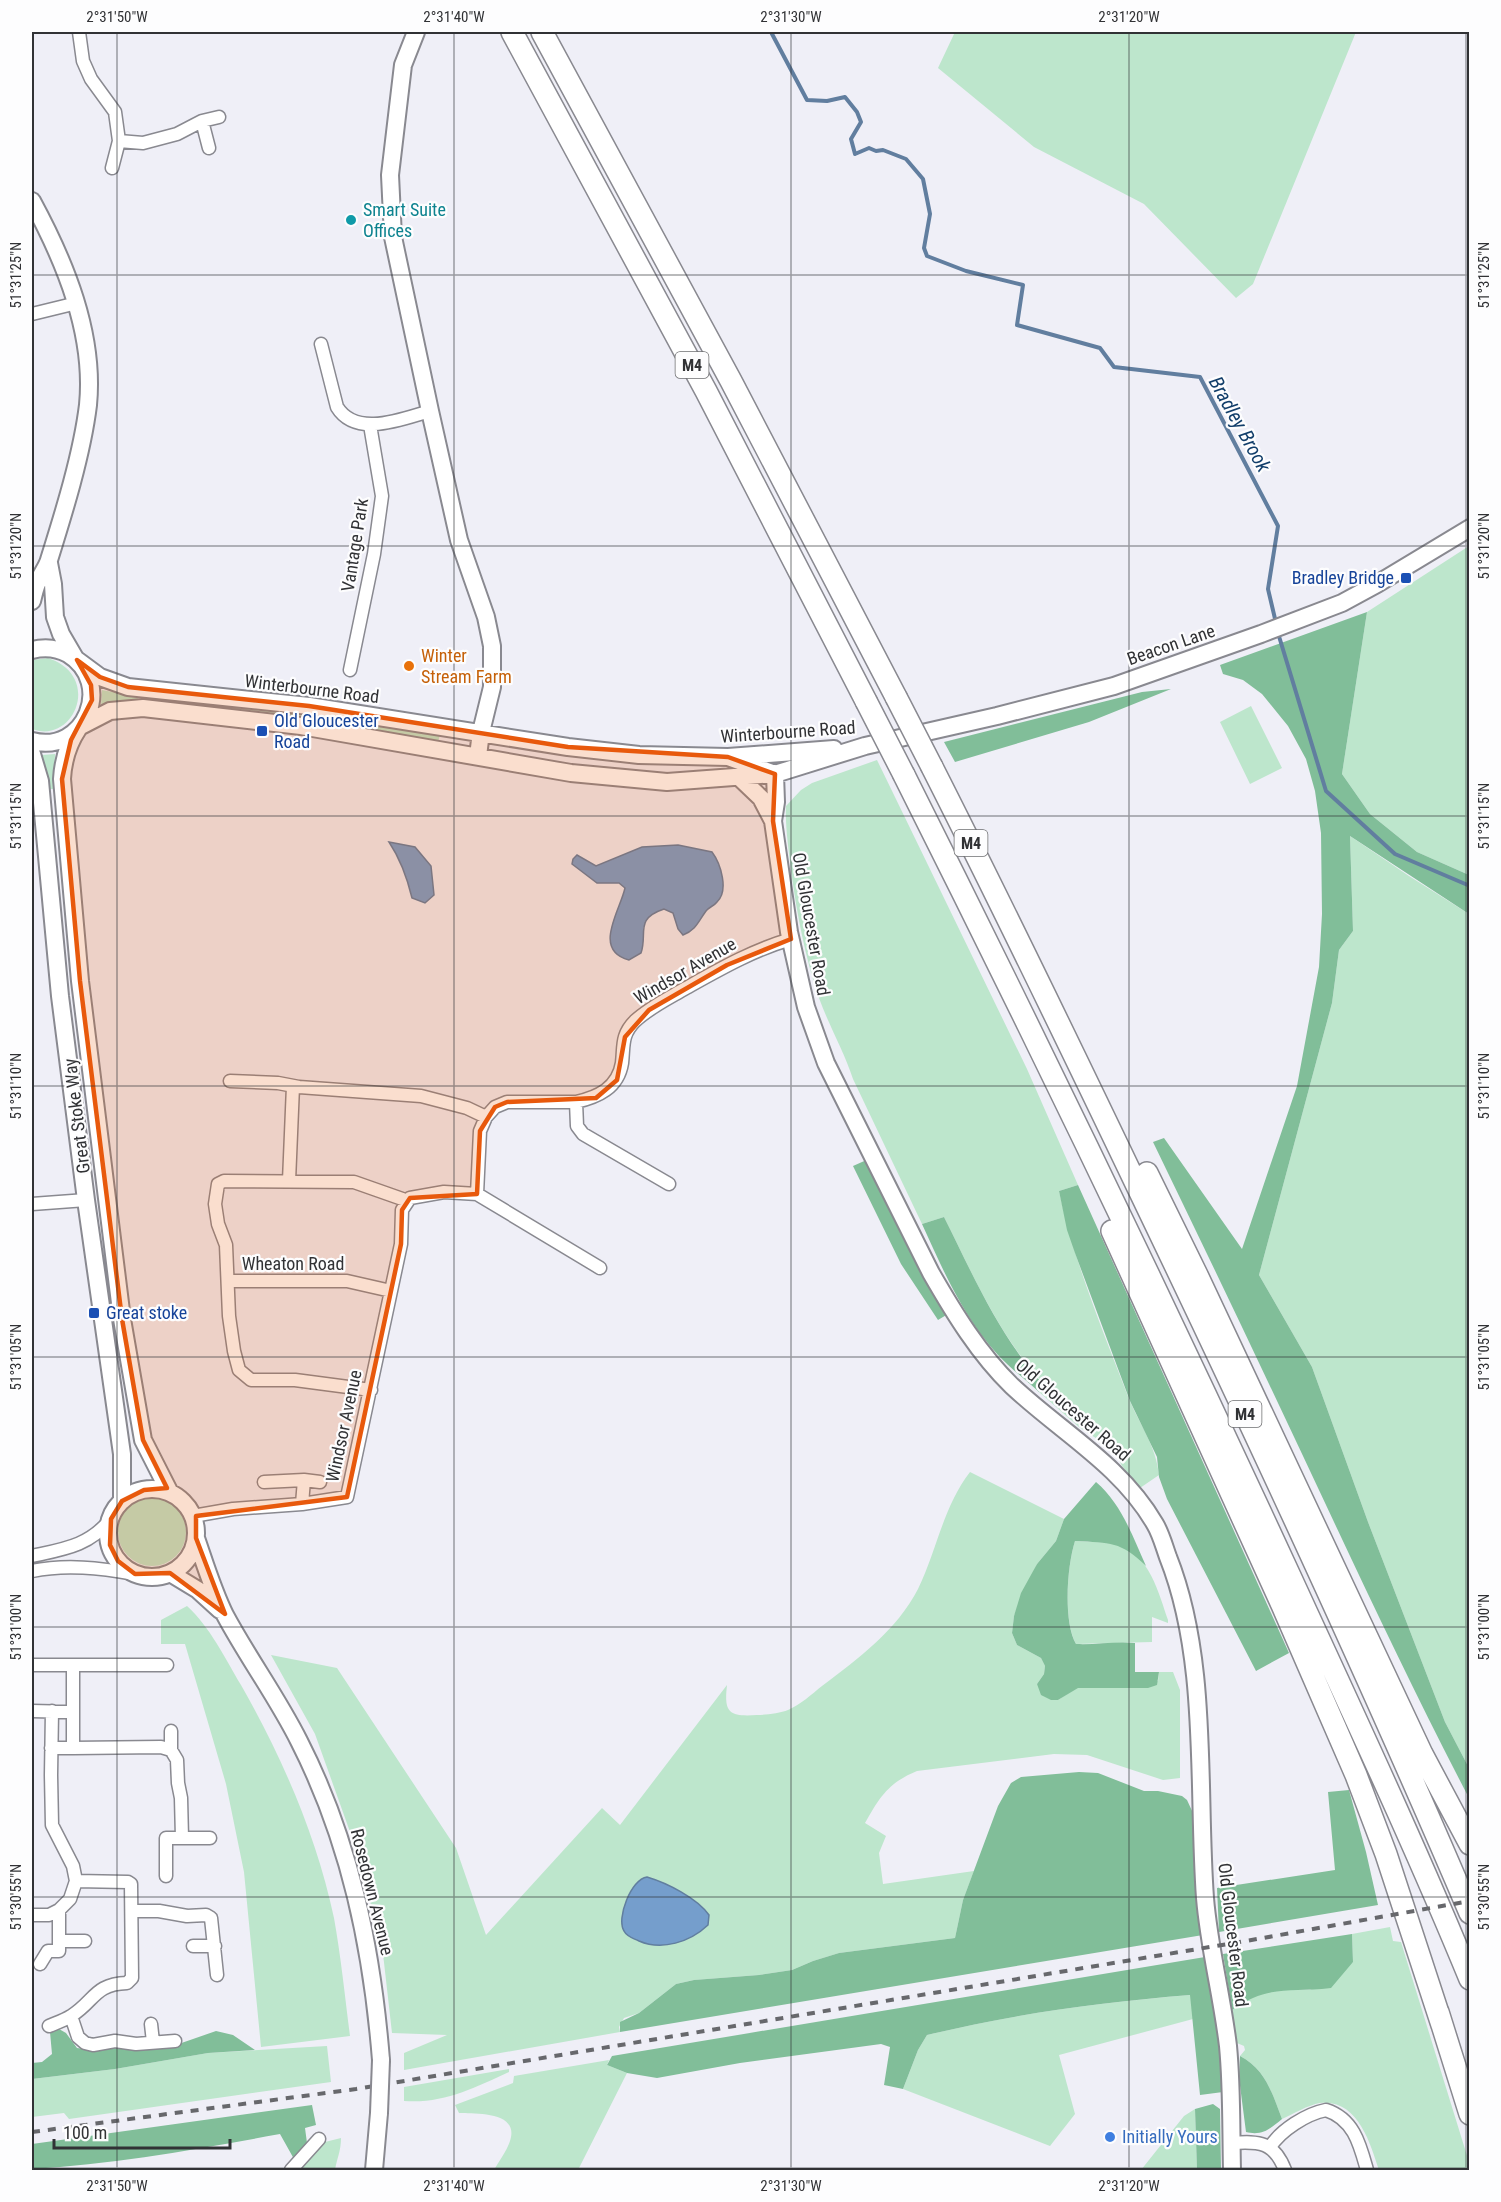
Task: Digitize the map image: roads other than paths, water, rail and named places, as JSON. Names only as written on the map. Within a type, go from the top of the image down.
[{"type":"highway","name":"M4","points":[[512,32],[706,391],[904,775],[1032,1032],[1203,1386],[1392,1800],[1470,1979]]},
{"type":"highway","name":"M4","points":[[542,32],[731,381],[1010,920],[1298,1526],[1404,1759],[1470,1913]]},
{"type":"highway","name":"M4","points":[[1010,920],[1058,992],[1198,1277],[1417,1744],[1470,1844]]},
{"type":"highway","name":"M4","points":[[1032,1032],[1060,1116],[1282,1605],[1356,1776],[1386,1854],[1470,2114]]},
{"type":"highway","name":"M4","points":[[1299,1596],[1328,1688],[1391,1853],[1442,2025]]},
{"type":"main road","points":[[416,32],[403,64],[390,175],[393,237],[459,540],[486,617],[492,646],[492,687],[481,732],[478,756]]},
{"type":"main road","points":[[32,201],[77,303],[88,369],[88,404],[81,442],[49,563],[38,581],[32,601]]},
{"type":"main road","name":"Beacon Lane","points":[[865,746],[1114,686],[1291,624],[1342,603],[1470,528]]},
{"type":"main road","points":[[32,741],[50,742],[65,738],[79,728],[88,714],[92,693],[86,672],[64,642],[55,617],[49,563]]},
{"type":"main road","points":[[32,650],[49,648],[62,651],[76,659]]},
{"type":"main road","name":"Winterbourne Road","points":[[76,659],[100,677],[128,687],[309,706],[568,747],[639,755],[728,757],[865,746]]},
{"type":"main road","name":"Winterbourne Road","points":[[79,728],[110,711],[143,708],[301,726],[571,773],[667,782],[775,774],[865,746]]},
{"type":"main road","name":"Great Stoke Way","points":[[79,728],[71,740],[64,760],[62,779],[82,993],[121,1308],[139,1418],[143,1440],[170,1493]]},
{"type":"main road","name":"Great Stoke Way","points":[[32,754],[40,781],[60,996],[122,1454],[122,1501]]},
{"type":"main road","points":[[728,757],[775,774]]},
{"type":"main road","name":"Old Gloucester Road","points":[[775,774],[776,802],[773,821],[790,939],[806,1007],[826,1063],[950,1306],[969,1335],[1011,1385],[1088,1448],[1126,1483],[1156,1525],[1175,1574],[1189,1626],[1195,1681],[1205,1899],[1228,2045],[1232,2092],[1232,2170]]},
{"type":"main road","name":"Old Gloucester Road","points":[[739,777],[761,798],[773,821]]},
{"type":"main road","points":[[154,1489],[170,1493],[183,1502],[193,1516],[196,1538],[188,1559],[180,1568],[171,1573],[148,1577],[135,1574],[118,1561],[110,1545],[108,1530],[111,1519],[122,1501],[130,1495],[154,1489]]},
{"type":"main road","name":"Rosedown Avenue","points":[[196,1538],[225,1614],[270,1687],[320,1784],[353,1880],[364,1928],[376,2002],[381,2060],[380,2113],[374,2170]]},
{"type":"main road","name":"Rosedown Avenue","points":[[171,1573],[198,1590],[225,1614]]},
{"type":"street","points":[[79,32],[83,61],[91,79],[114,112],[120,141],[112,168]]},
{"type":"street","points":[[120,141],[143,143],[177,134],[202,121],[219,117]]},
{"type":"street","points":[[202,121],[209,148]]},
{"type":"street","points":[[32,314],[77,303]]},
{"type":"street","points":[[321,344],[333,394],[342,414],[354,422],[370,425],[430,411]]},
{"type":"street","name":"Vantage Park","points":[[350,670],[374,554],[382,496],[370,425]]},
{"type":"street","name":"Windsor Avenue","points":[[576,1102],[596,1098],[616,1080],[622,1063],[621,1049],[625,1037],[633,1023],[649,1010],[727,965],[758,950],[790,939]]},
{"type":"street","points":[[230,1081],[421,1096],[466,1108],[486,1117]]},
{"type":"street","points":[[288,1181],[293,1086]]},
{"type":"street","points":[[477,1194],[480,1131],[486,1117],[495,1107],[507,1102],[576,1102],[577,1126],[583,1134],[669,1184]]},
{"type":"street","points":[[371,1390],[295,1380],[251,1380],[239,1370],[229,1316],[226,1245],[218,1224],[215,1204],[218,1184],[224,1181],[354,1182],[408,1200],[444,1192],[477,1194],[600,1268]]},
{"type":"street","points":[[32,1204],[86,1200]]},
{"type":"street","name":"Windsor Avenue","points":[[193,1516],[233,1509],[303,1504],[347,1497],[401,1244],[402,1210],[408,1200]]},
{"type":"street","name":"Wheaton Road","points":[[229,1281],[347,1281],[391,1291]]},
{"type":"street","points":[[303,1504],[304,1480]]},
{"type":"street","points":[[264,1482],[304,1480],[320,1482]]},
{"type":"street","points":[[32,1556],[72,1548],[100,1532],[111,1519]]},
{"type":"street","points":[[32,1571],[76,1567],[135,1574]]},
{"type":"street","points":[[32,1665],[167,1665]]},
{"type":"street","points":[[73,1665],[73,1748]]},
{"type":"street","points":[[32,1915],[49,1915],[59,1910],[70,1899],[76,1881],[73,1866],[52,1824],[52,1711]]},
{"type":"street","points":[[32,1712],[73,1712]]},
{"type":"street","points":[[166,1748],[171,1731]]},
{"type":"street","points":[[51,1748],[166,1748],[177,1760],[182,1838]]},
{"type":"street","points":[[166,1876],[166,1838],[210,1838]]},
{"type":"street","points":[[49,2026],[71,2016],[112,1983],[130,1981],[133,1969],[132,1888],[128,1882],[76,1881]]},
{"type":"street","points":[[40,1964],[48,1951],[59,1951],[59,1910]]},
{"type":"street","points":[[132,1911],[159,1911],[187,1916],[206,1915],[211,1918],[217,1975]]},
{"type":"street","points":[[59,1941],[85,1941]]},
{"type":"street","points":[[193,1946],[214,1946]]},
{"type":"street","points":[[71,2016],[78,2037],[85,2043],[93,2045],[115,2041],[135,2044],[175,2041]]},
{"type":"street","points":[[151,2024],[153,2042]]},
{"type":"street","points":[[1270,2147],[1278,2136],[1311,2115],[1326,2110],[1353,2130],[1367,2170]]},
{"type":"street","points":[[291,2170],[319,2139]]},
{"type":"street","points":[[1232,2143],[1253,2141],[1270,2147],[1286,2170]]},
{"type":"water","points":[[389,842],[415,847],[431,866],[434,895],[425,903],[412,898],[403,869]]},
{"type":"water","points":[[678,845],[712,852],[722,877],[721,897],[706,911],[694,928],[683,935],[678,929],[673,913],[664,909],[655,913],[645,922],[641,953],[629,960],[618,955],[612,948],[611,929],[625,888],[619,883],[597,883],[572,864],[573,859],[577,855],[596,866],[642,847]]},
{"type":"water","points":[[647,1877],[672,1887],[697,1903],[709,1915],[708,1925],[693,1936],[666,1945],[648,1944],[627,1935],[622,1925],[626,1900],[641,1879]]},
{"type":"waterway","name":"Bradley Brook","points":[[771,32],[807,100],[827,101],[845,97],[857,112],[861,122],[851,139],[855,154],[869,148],[876,151],[883,150],[906,159],[923,179],[930,214],[924,248],[927,256],[966,271],[1023,285],[1017,325],[1100,348],[1114,367],[1200,377],[1278,526],[1268,589],[1276,623]]},
{"type":"waterway","name":"Bradley Brook","points":[[1278,633],[1326,791],[1395,854],[1470,886]]},
{"type":"railway","points":[[32,2132],[356,2089],[1246,1941],[1470,1901]]},
{"type":"place","name":"Smart Suite Offices","points":[[351,220]]},
{"type":"place","name":"Bradley Bridge","points":[[1406,578]]},
{"type":"place","name":"Winter Stream Farm","points":[[409,666]]},
{"type":"place","name":"Old Gloucester Road","points":[[262,731]]},
{"type":"place","name":"Great stoke","points":[[94,1313]]},
{"type":"place","name":"Initially Yours","points":[[1110,2137]]}]
